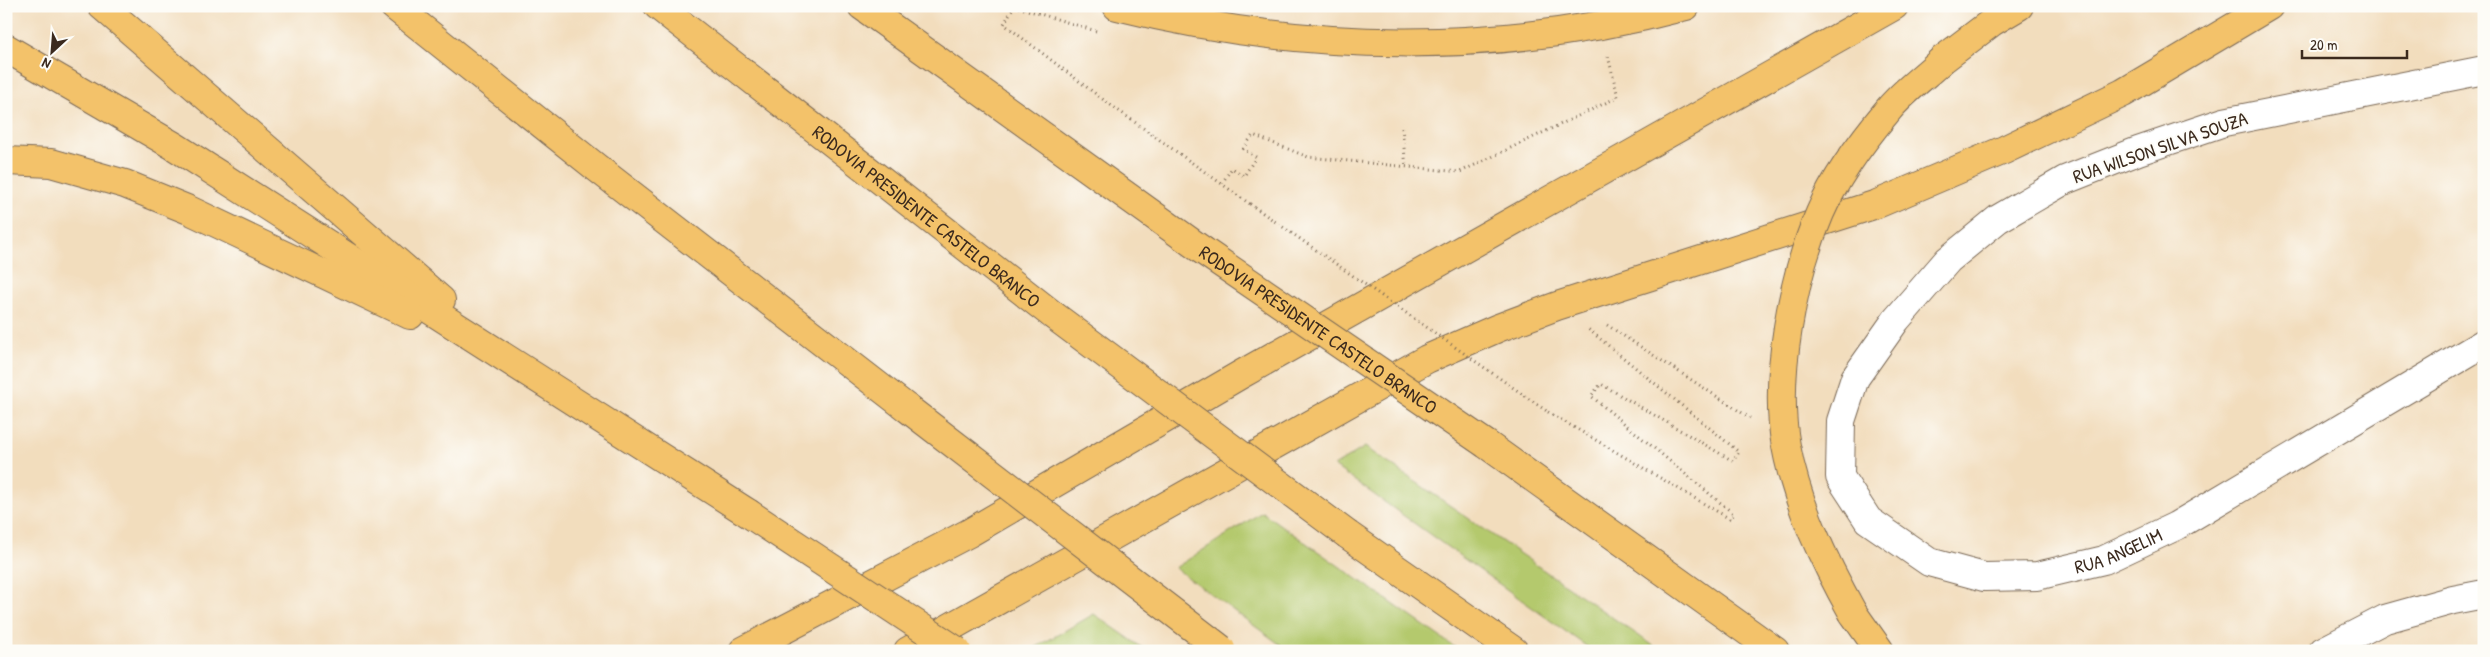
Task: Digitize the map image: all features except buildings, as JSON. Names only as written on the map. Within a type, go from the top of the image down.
[{"type":"highway","points":[[102,6],[514,364]]},
{"type":"highway","points":[[394,6],[597,168],[1222,650]]},
{"type":"highway","name":"RODOVIA PRESIDENTE CASTELO BRANCO","points":[[658,6],[1053,315],[1348,535],[1514,651]]},
{"type":"highway","name":"RODOVIA PRESIDENTE CASTELO BRANCO","points":[[862,6],[1202,250],[1486,444],[1776,651]]},
{"type":"highway","points":[[1117,6],[1160,17],[1246,33],[1334,41],[1422,43],[1519,37],[1596,26],[1686,6]]},
{"type":"highway","points":[[744,651],[969,532],[1248,370],[1894,6]]},
{"type":"highway","points":[[1880,651],[1853,613],[1828,568],[1808,522],[1786,445],[1781,385],[1788,329],[1802,267],[1820,212],[1850,161],[1890,108],[1942,60],[1992,22],[2019,6]]},
{"type":"highway","points":[[908,651],[1427,359],[1498,328],[1557,306],[1877,204],[1928,183],[2004,150],[2123,93],[2269,6]]},
{"type":"highway","points":[[6,48],[174,146],[748,513],[958,651]]},
{"type":"highway","points":[[6,160],[51,163],[125,184],[189,210],[514,364]]},
{"type":"street","name":"RUA WILSON SILVA SOUZA","points":[[1855,378],[1896,320],[1948,260],[1998,219],[2064,180],[2138,151],[2224,122],[2484,70]]},
{"type":"street","name":"RUA ANGELIM","points":[[1855,378],[1841,421],[1840,476],[1868,520],[1929,562],[1984,577],[2037,576],[2104,560],[2176,526],[2484,342]]},
{"type":"street","points":[[2323,651],[2385,618],[2484,594]]},
{"type":"path","points":[[1102,32],[1014,6],[1004,24],[1104,101],[1548,412],[1730,519],[1734,514],[1591,396],[1601,384],[1734,461],[1740,452],[1587,330],[1595,326]]},
{"type":"path","points":[[1222,183],[1232,168],[1244,176],[1256,157],[1243,149],[1253,135],[1308,157],[1460,172],[1618,97],[1607,53]]},
{"type":"path","points":[[1402,128],[1406,167]]},
{"type":"path","points":[[1603,323],[1758,424]]},
{"type":"green space","points":[[1365,447],[1661,651],[1593,651],[1334,466]]},
{"type":"green space","points":[[1262,512],[1460,651],[1289,651],[1175,568]]},
{"type":"green space","points":[[1094,614],[1147,651],[1036,651],[1033,649]]}]
